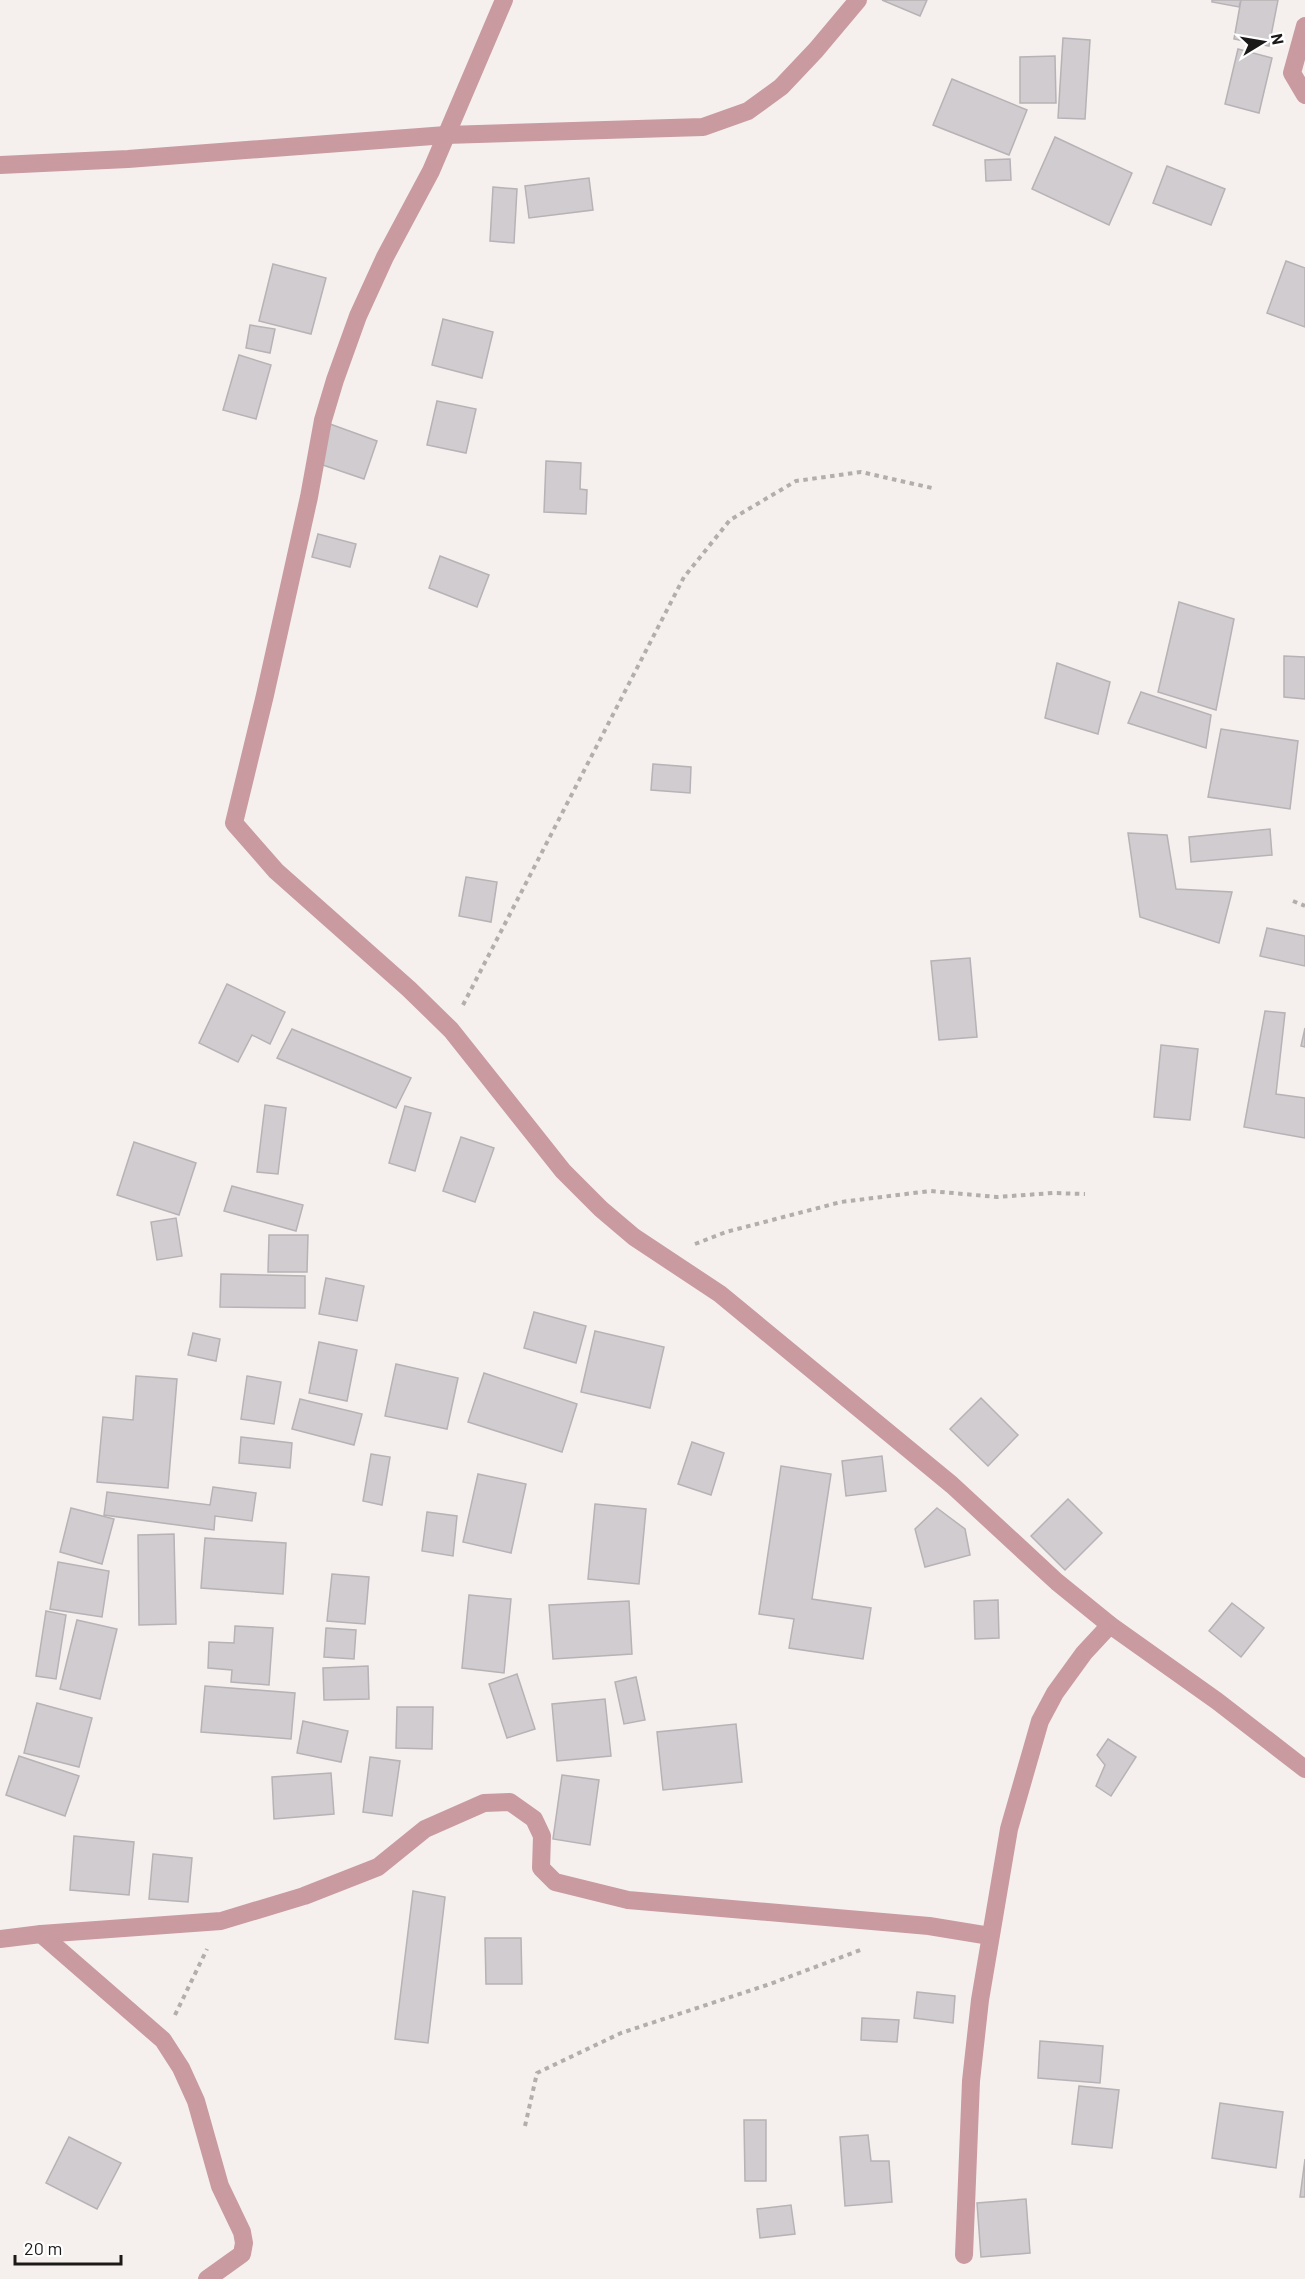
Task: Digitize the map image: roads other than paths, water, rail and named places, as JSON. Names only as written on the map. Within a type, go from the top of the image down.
[{"type":"street","points":[[504,0],[431,171],[385,257],[358,316],[335,380],[323,420],[309,497],[234,823],[276,871],[409,989],[451,1030],[563,1171],[634,1237],[720,1293],[952,1485],[1057,1582],[1110,1625],[1217,1701],[1305,1769]]},
{"type":"street","points":[[0,165],[128,159],[446,135],[703,127],[748,111],[781,87],[858,0]]},
{"type":"street","points":[[1305,26],[1292,73],[1305,95]]},
{"type":"street","points":[[964,2255],[971,2081],[990,1936],[1009,1829],[1040,1720],[1055,1693],[1084,1653],[1110,1625]]},
{"type":"street","points":[[0,1939],[41,1934],[221,1922],[304,1896],[378,1867],[425,1829],[484,1803],[510,1802],[534,1820],[542,1836],[541,1868],[555,1882],[628,1900],[929,1926],[990,1936]]},
{"type":"street","points":[[41,1934],[163,2040],[181,2067],[196,2101],[220,2186],[242,2232],[244,2243],[242,2254],[207,2279]]}]
